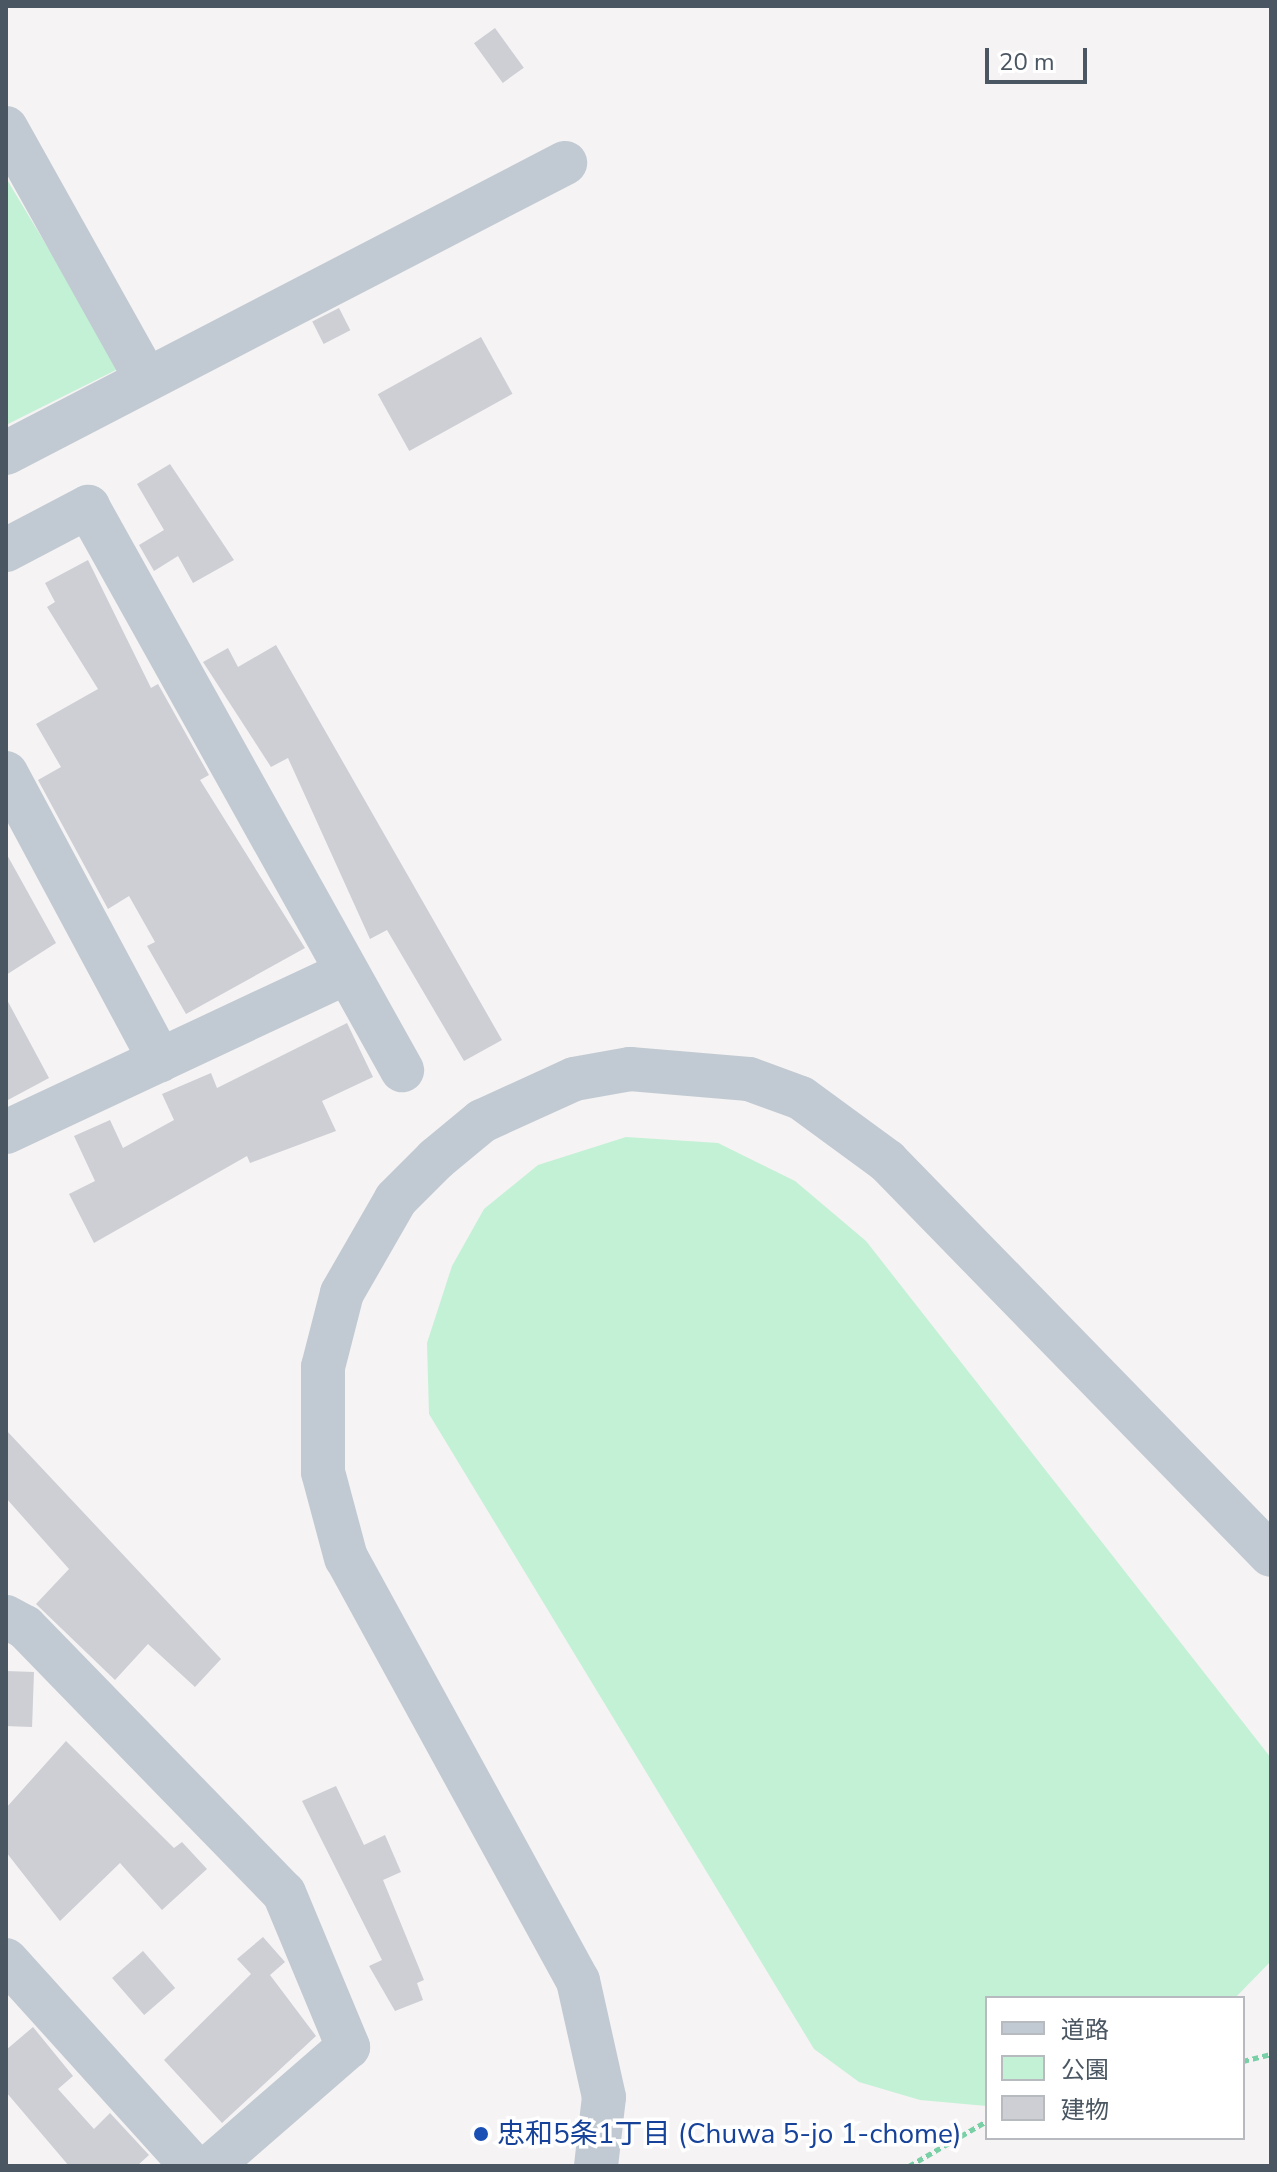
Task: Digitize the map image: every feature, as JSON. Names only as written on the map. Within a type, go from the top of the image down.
[{"type":"street","points":[[6,128],[146,378]]},
{"type":"street","points":[[6,453],[565,163]]},
{"type":"street","points":[[6,550],[88,507],[345,973],[402,1070]]},
{"type":"street","points":[[6,773],[160,1060]]},
{"type":"street","points":[[6,1132],[345,973]]},
{"type":"street","points":[[596,2166],[604,2097],[578,1981],[346,1558],[323,1472],[323,1367],[342,1293],[396,1199],[436,1159],[482,1121],[574,1079],[630,1069],[711,1073],[801,1098],[887,1161],[1271,1555]]},
{"type":"street","points":[[6,1617],[25,1627],[284,1893],[348,2047],[211,2166]]},
{"type":"street","points":[[6,1960],[192,2166]]},
{"type":"path","points":[[1245,2060],[1271,2054]]},
{"type":"path","points":[[909,2166],[985,2122]]},
{"type":"green space","points":[[6,178],[120,368],[6,425]]},
{"type":"green space","points":[[626,1137],[718,1143],[795,1181],[866,1241],[1271,1758],[1271,1961],[1237,1996],[985,1996],[985,2106],[920,2100],[859,2082],[814,2049],[429,1414],[427,1343],[452,1266],[484,1209],[538,1165]]},
{"type":"building","points":[[495,28],[524,68],[503,83],[474,43]]},
{"type":"building","points":[[339,308],[350,330],[324,344],[312,322]]},
{"type":"building","points":[[481,337],[513,394],[409,451],[378,394]]},
{"type":"building","points":[[170,464],[234,560],[193,583],[178,556],[154,571],[139,545],[164,530],[137,484]]},
{"type":"building","points":[[88,560],[151,688],[158,684],[209,775],[200,780],[305,948],[186,1014],[147,946],[155,942],[129,896],[108,909],[38,780],[61,767],[36,724],[98,689],[47,607],[55,602],[45,583]]},
{"type":"building","points":[[276,645],[502,1040],[464,1061],[387,930],[370,939],[288,758],[271,767],[203,662],[228,648],[238,667]]},
{"type":"building","points":[[6,853],[56,943],[6,975]]},
{"type":"building","points":[[6,998],[49,1078],[6,1101]]},
{"type":"building","points":[[347,1023],[373,1077],[322,1101],[336,1131],[250,1163],[247,1156],[94,1243],[69,1194],[95,1181],[74,1136],[110,1120],[123,1148],[174,1120],[162,1094],[211,1073],[217,1088]]},
{"type":"building","points":[[6,1430],[221,1659],[195,1687],[148,1644],[115,1680],[36,1604],[69,1569],[6,1498]]},
{"type":"building","points":[[6,1671],[34,1672],[32,1727],[6,1726]]},
{"type":"building","points":[[66,1741],[174,1848],[182,1842],[207,1869],[162,1910],[120,1863],[60,1921],[6,1852],[6,1808]]},
{"type":"building","points":[[336,1786],[364,1845],[385,1835],[401,1872],[383,1880],[424,1980],[417,1983],[423,2000],[395,2011],[369,1966],[382,1960],[302,1801]]},
{"type":"building","points":[[263,1937],[285,1962],[270,1975],[316,2036],[222,2123],[164,2060],[251,1974],[237,1959]]},
{"type":"building","points":[[143,1951],[175,1988],[144,2015],[112,1978]]},
{"type":"building","points":[[33,2027],[73,2076],[58,2089],[94,2129],[110,2113],[149,2155],[137,2166],[69,2166],[6,2092],[6,2050]]},
{"type":"place","name":"忠和5条1丁目 (Chuwa 5-jo 1-chome)","points":[[481,2134]]}]
